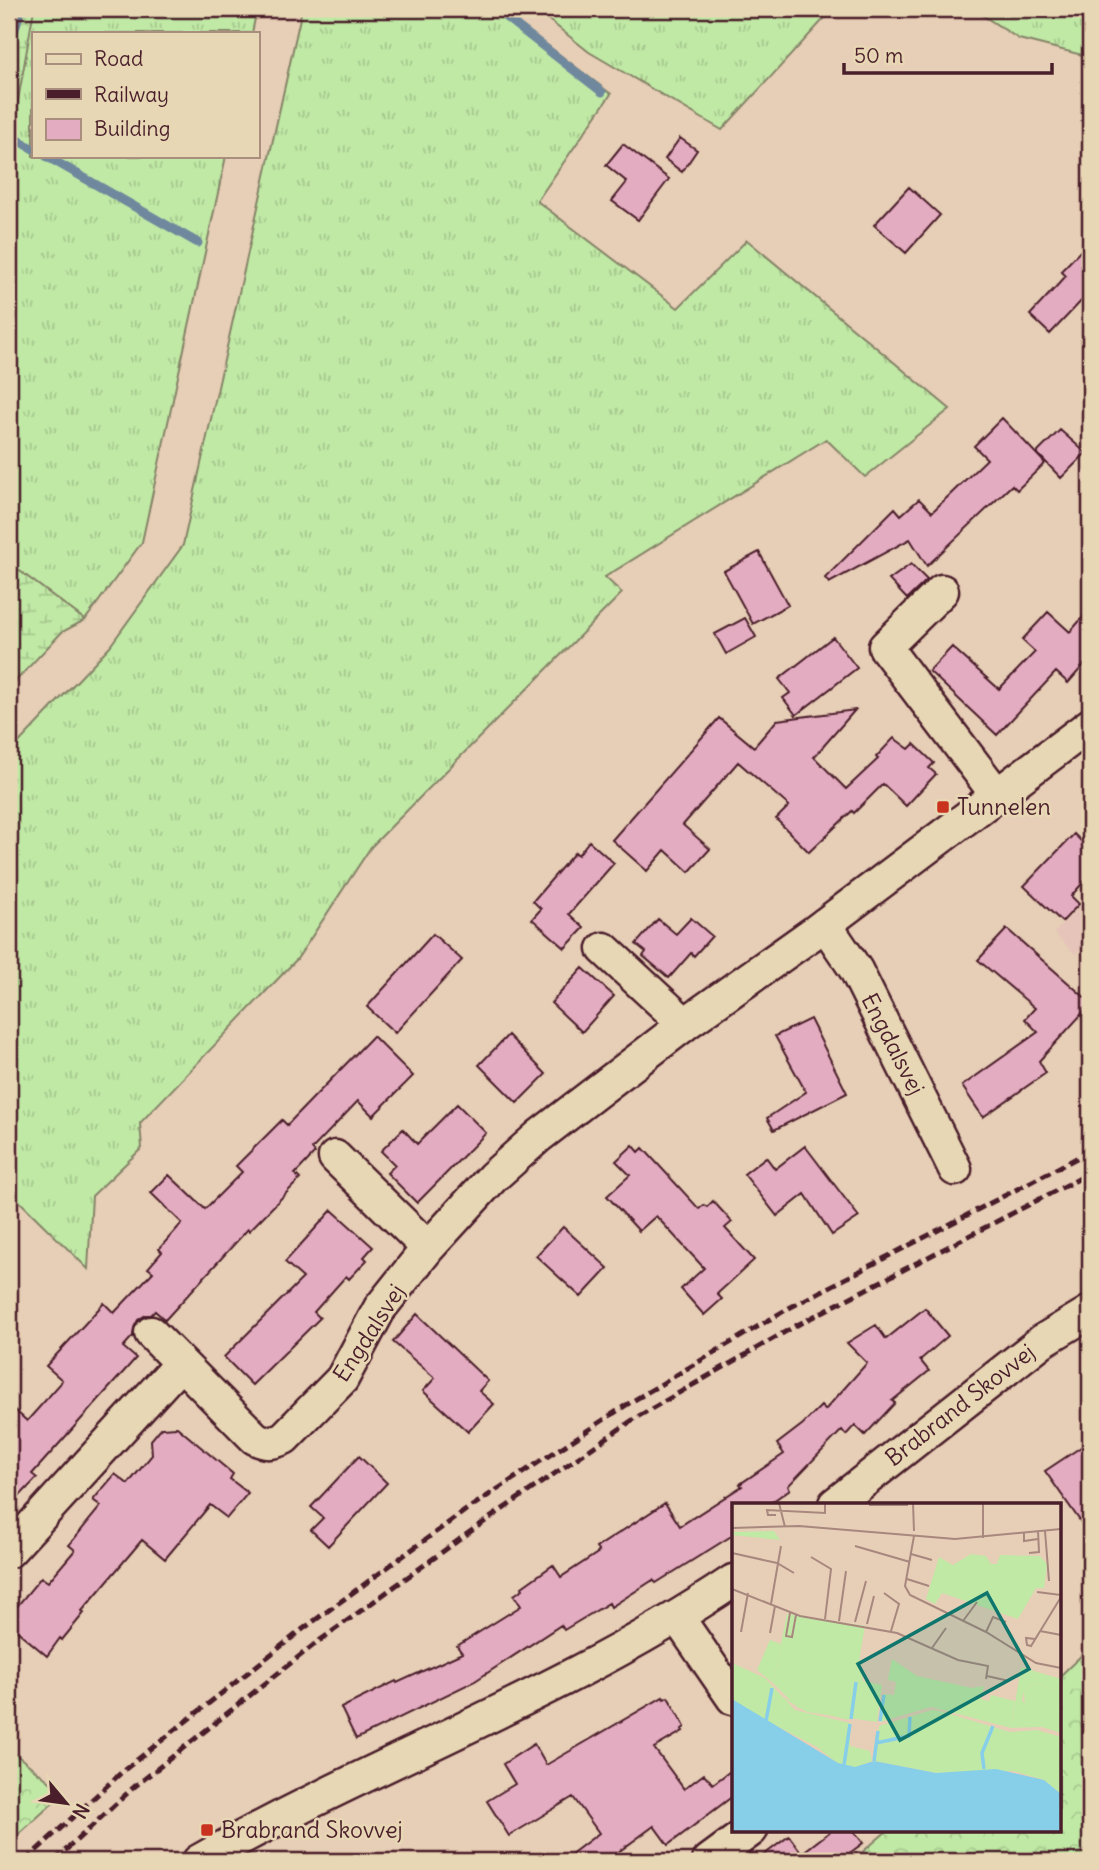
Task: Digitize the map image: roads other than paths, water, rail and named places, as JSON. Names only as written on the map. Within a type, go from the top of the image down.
[{"type":"street","points":[[942,591],[885,647],[997,795]]},
{"type":"street","name":"Engdalsvej","points":[[151,1334],[255,1438],[264,1443],[273,1443],[284,1438],[342,1379],[380,1308],[428,1248],[493,1177],[539,1136],[685,1024],[825,924],[1090,726]]},
{"type":"street","name":"Engdalsvej","points":[[825,924],[856,970],[956,1169]]},
{"type":"street","points":[[604,949],[685,1024]]},
{"type":"street","points":[[335,1157],[428,1248]]},
{"type":"street","name":"Brabrand Skovvej","points":[[836,1503],[1042,1340],[1090,1312]]},
{"type":"street","points":[[9,1550],[180,1364]]},
{"type":"street","points":[[199,1861],[297,1809],[517,1704],[678,1618],[732,1582]]},
{"type":"street","points":[[678,1618],[732,1698]]},
{"type":"street","points":[[709,1861],[748,1832]]},
{"type":"waterway","points":[[9,48],[21,9]]},
{"type":"waterway","points":[[495,9],[602,92]]},
{"type":"waterway","points":[[9,134],[32,148]]},
{"type":"waterway","points":[[49,158],[198,243]]},
{"type":"railway","points":[[25,1861],[123,1771],[303,1629],[466,1510],[631,1402],[789,1308],[1090,1151]]},
{"type":"railway","points":[[54,1861],[134,1787],[315,1644],[474,1529],[637,1417],[799,1324],[1090,1173]]},
{"type":"place","name":"Tunnelen","points":[[943,807]]},
{"type":"place","name":"Brabrand Skovvej","points":[[207,1830]]}]
